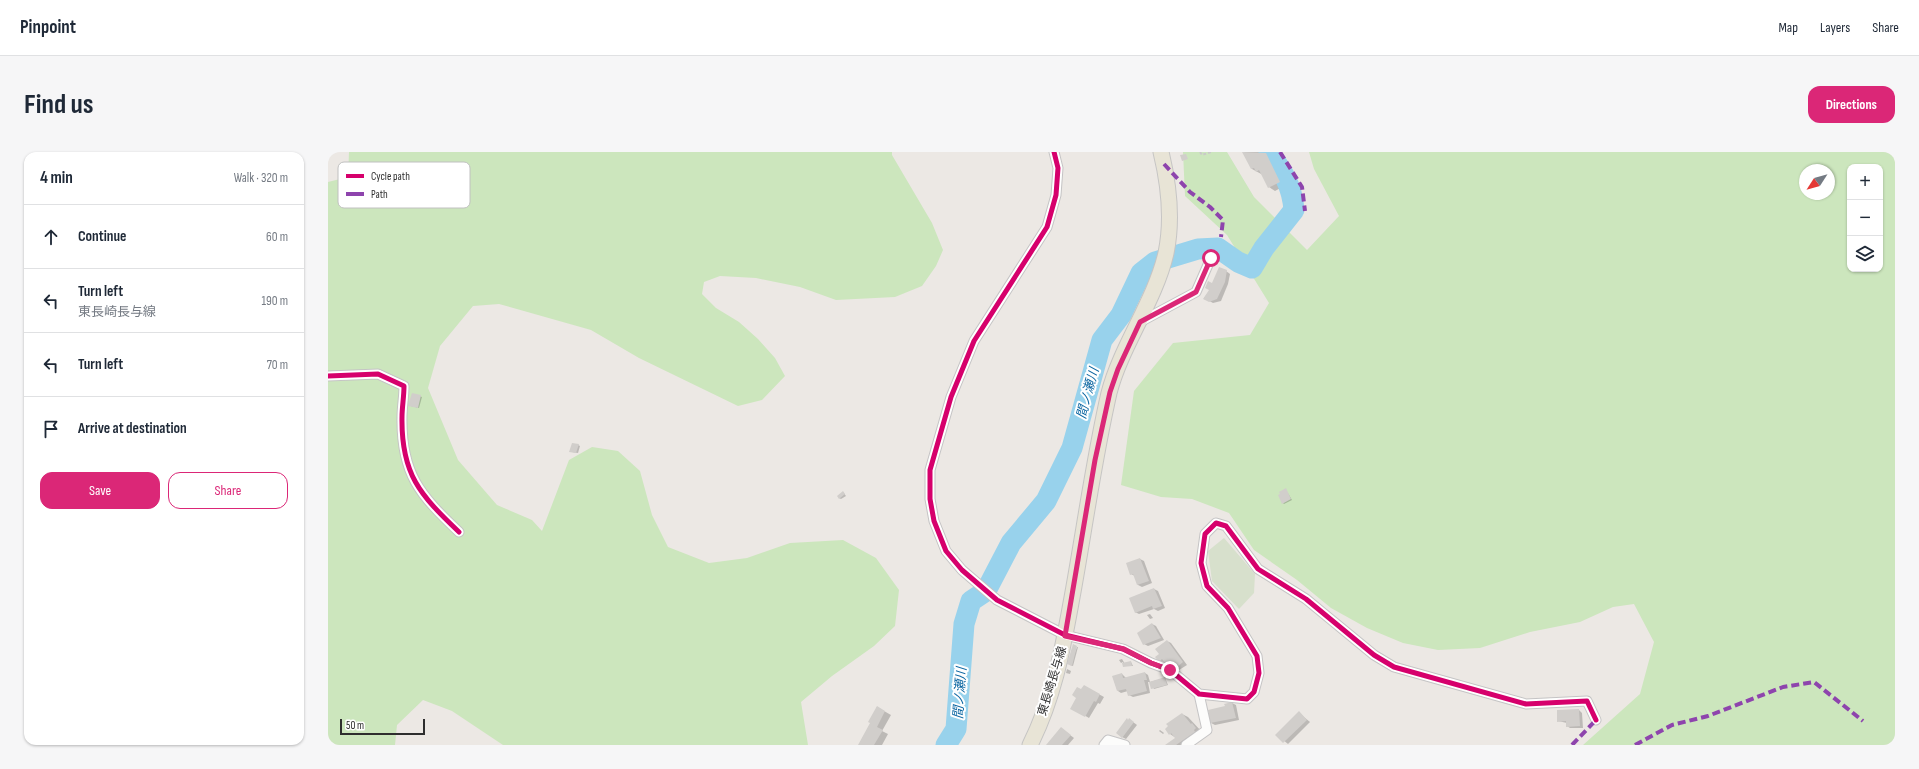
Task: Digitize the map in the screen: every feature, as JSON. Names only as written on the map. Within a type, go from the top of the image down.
[{"type":"main road","name":"東長崎長与線","points":[[1030,745],[1056,677],[1065,636],[1095,460],[1110,392],[1118,369],[1140,322],[1165,254],[1169,228],[1168,193],[1166,172],[1160,152]]},
{"type":"street","points":[[1054,152],[1058,168],[1056,195],[1047,227],[974,341],[951,397],[930,470],[930,499],[934,520],[946,551],[962,570],[997,600],[1065,636],[1124,649],[1151,663],[1170,670],[1199,694],[1247,699],[1254,692],[1258,673],[1257,656],[1228,608],[1207,586],[1201,563],[1205,534],[1216,523],[1226,526],[1258,569],[1306,599],[1374,656],[1394,667],[1526,704],[1587,701],[1596,720]]},
{"type":"street","points":[[1140,322],[1196,292],[1211,258]]},
{"type":"street","points":[[328,376],[378,374],[404,386],[402,417],[403,441],[411,475],[418,489],[431,506],[459,532]]},
{"type":"street","points":[[1186,745],[1207,730],[1199,694]]},
{"type":"street","points":[[1104,745],[1108,740],[1125,745]]},
{"type":"path","points":[[1200,152],[1202,155],[1211,152]]},
{"type":"green space","points":[[349,152],[892,152],[892,155],[932,223],[943,250],[936,266],[922,286],[895,297],[836,300],[800,287],[756,278],[720,276],[704,282],[702,294],[716,308],[739,322],[758,339],[775,358],[785,376],[762,400],[738,406],[639,358],[591,330],[499,304],[473,306],[440,346],[428,388],[458,460],[497,505],[532,520],[542,531],[569,460],[592,447],[618,451],[640,471],[652,515],[668,547],[709,563],[747,558],[790,543],[843,540],[876,558],[899,590],[895,626],[874,646],[832,676],[801,702],[808,745],[503,745],[452,711],[423,700],[397,725],[395,745],[328,745],[328,182],[338,180],[338,208],[470,208],[470,162],[349,162]]},
{"type":"green space","points":[[1183,152],[1227,152],[1254,197],[1307,250],[1339,216],[1314,169],[1309,152],[1895,152],[1895,745],[1583,745],[1640,694],[1654,642],[1634,604],[1613,607],[1580,622],[1530,632],[1480,648],[1438,650],[1403,643],[1367,628],[1331,608],[1297,580],[1254,550],[1229,513],[1192,499],[1161,497],[1121,485],[1134,391],[1173,343],[1250,335],[1269,303],[1227,235],[1185,196]]},
{"type":"green space","points":[[1224,538],[1255,574],[1254,593],[1239,609],[1212,581],[1208,551]]},
{"type":"building","points":[[1242,152],[1266,153],[1280,182],[1268,188],[1259,170],[1256,172],[1254,168],[1251,169]]},
{"type":"building","points":[[1186,154],[1188,159],[1182,161],[1180,155]]},
{"type":"building","points":[[1219,267],[1227,270],[1225,282],[1217,299],[1209,302],[1203,299],[1209,290],[1205,288],[1208,281],[1212,283]]},
{"type":"building","points":[[412,393],[421,395],[418,408],[408,406]]},
{"type":"building","points":[[572,443],[579,444],[576,453],[569,452]]},
{"type":"building","points":[[1286,488],[1291,499],[1282,504],[1278,495],[1280,494],[1279,492]]},
{"type":"building","points":[[843,491],[845,494],[839,499],[837,496]]},
{"type":"building","points":[[1140,558],[1149,581],[1137,585],[1133,574],[1130,575],[1126,563]]},
{"type":"building","points":[[1154,588],[1162,606],[1153,609],[1152,606],[1135,613],[1129,598]]},
{"type":"building","points":[[1152,623],[1161,638],[1143,645],[1137,633]]},
{"type":"building","points":[[1167,640],[1183,662],[1175,669],[1169,662],[1166,664],[1162,659],[1159,662],[1155,657],[1159,654],[1155,649]]},
{"type":"building","points":[[1073,644],[1077,646],[1072,666],[1067,664]]},
{"type":"building","points":[[1131,661],[1132,666],[1123,667],[1122,663]]},
{"type":"building","points":[[1145,672],[1147,680],[1144,680],[1147,691],[1128,696],[1126,689],[1117,691],[1112,676],[1122,673],[1123,678]]},
{"type":"building","points":[[1165,677],[1167,685],[1151,689],[1149,682]]},
{"type":"building","points":[[1084,685],[1100,694],[1096,702],[1094,701],[1085,717],[1070,709],[1076,698],[1072,695],[1077,687],[1081,689]]},
{"type":"building","points":[[1232,702],[1236,718],[1210,723],[1208,710],[1225,706],[1224,704]]},
{"type":"building","points":[[877,706],[885,711],[877,727],[883,730],[874,745],[858,745],[870,723],[868,722]]},
{"type":"building","points":[[1579,709],[1580,726],[1566,727],[1566,721],[1557,722],[1557,710]]},
{"type":"building","points":[[1299,711],[1307,720],[1283,743],[1275,735]]},
{"type":"building","points":[[1182,713],[1196,728],[1194,730],[1195,732],[1176,745],[1165,745],[1175,738],[1171,733],[1169,735],[1165,729],[1168,726],[1166,724]]},
{"type":"building","points":[[1127,718],[1128,720],[1129,718],[1134,722],[1122,738],[1116,733]]},
{"type":"building","points":[[1061,727],[1071,735],[1062,745],[1046,745]]},
{"type":"waterway","name":"間ノ瀬川","points":[[946,745],[956,729],[964,624],[971,601],[986,591],[1011,543],[1046,501],[1072,448],[1102,340],[1121,315],[1141,273],[1155,262],[1198,249],[1218,248],[1238,262],[1252,268],[1264,248],[1294,210],[1291,193],[1286,179],[1269,152]]},
{"type":"marked path","points":[[1280,152],[1302,187],[1305,211]]},
{"type":"marked path","points":[[1164,164],[1190,192],[1210,207],[1223,220],[1221,237]]},
{"type":"marked path","points":[[1635,745],[1672,725],[1708,716],[1783,687],[1814,682],[1863,721]]},
{"type":"marked path","points":[[1572,745],[1596,720]]},
{"type":"cycle path","points":[[1054,152],[1058,168],[1056,195],[1047,227],[974,341],[951,397],[930,470],[930,499],[934,521],[946,551],[962,570],[997,600],[1065,635],[1123,649],[1151,663],[1170,670],[1199,694],[1247,699],[1254,692],[1259,673],[1257,656],[1228,608],[1207,586],[1201,563],[1205,534],[1216,523],[1226,526],[1258,569],[1306,599],[1374,655],[1394,667],[1526,704],[1587,701],[1596,720]]},
{"type":"cycle path","points":[[328,376],[378,374],[404,386],[402,413],[403,437],[409,469],[424,494],[445,519],[459,532]]},
{"type":"route","points":[[1170,670],[1151,663],[1124,649],[1065,636],[1093,481],[1095,460],[1110,392],[1118,369],[1140,322],[1196,292],[1211,258]]}]
